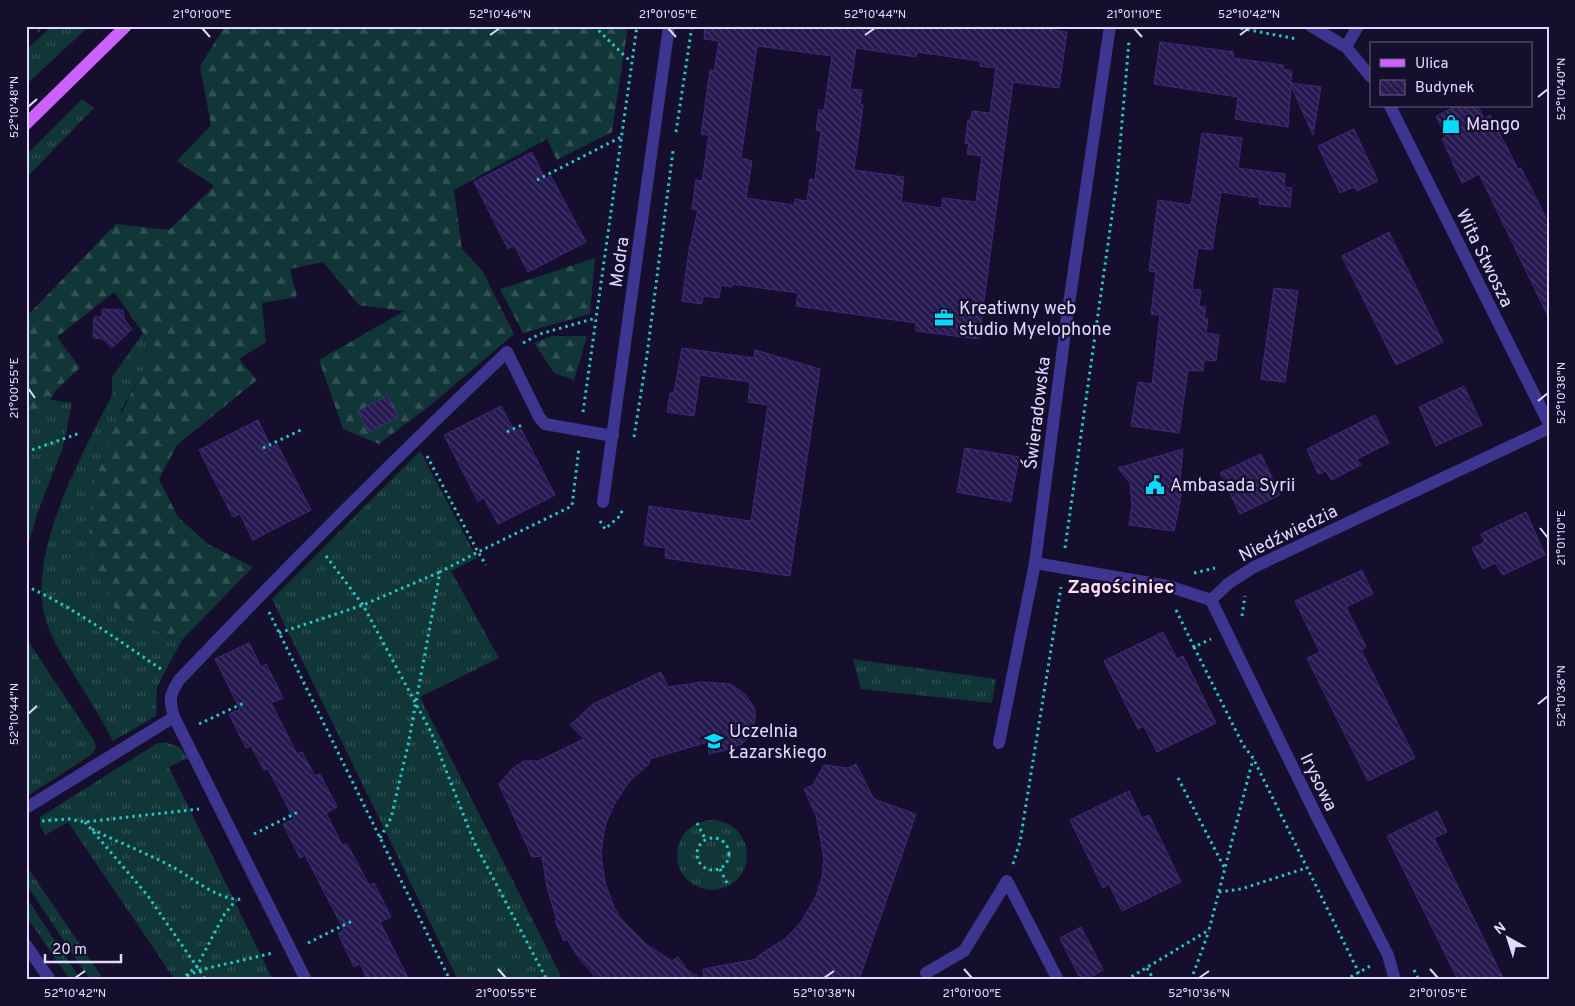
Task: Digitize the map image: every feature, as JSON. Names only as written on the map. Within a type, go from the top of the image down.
[{"type":"main road","points":[[26,124],[126,26]]},
{"type":"street","name":"Modra","points":[[603,502],[669,26]]},
{"type":"street","name":"Świeradowska","points":[[999,743],[1035,563],[1067,316],[1110,26]]},
{"type":"street","points":[[1311,26],[1346,47],[1370,76]]},
{"type":"street","points":[[1346,47],[1358,26]]},
{"type":"street","name":"Wita Stwosza","points":[[1391,108],[1549,424]]},
{"type":"street","points":[[306,980],[174,717],[169,700],[179,680],[260,595],[417,438],[507,352],[545,424],[613,436]]},
{"type":"street","name":"Niedźwiedzia","points":[[1211,600],[1224,587],[1254,567],[1549,428]]},
{"type":"street","points":[[1035,563],[1168,586],[1211,600]]},
{"type":"street","name":"Irysowa","points":[[1211,600],[1318,819],[1388,955],[1395,980]]},
{"type":"street","points":[[26,808],[174,717]]},
{"type":"street","points":[[926,973],[964,951],[1007,881]]},
{"type":"street","points":[[1007,881],[1058,980]]},
{"type":"street","points":[[26,945],[50,980]]},
{"type":"path","points":[[34,26],[39,31]]},
{"type":"path","points":[[594,26],[632,62]]},
{"type":"path","points":[[279,633],[363,605],[440,572],[572,506],[637,26]]},
{"type":"path","points":[[1228,26],[1282,34],[1301,40]]},
{"type":"path","points":[[1064,568],[1117,180],[1130,36]]},
{"type":"path","points":[[537,180],[621,137]]},
{"type":"path","points":[[507,352],[540,334],[596,318]]},
{"type":"path","points":[[263,448],[303,429]]},
{"type":"path","points":[[26,452],[80,433]]},
{"type":"path","points":[[417,438],[486,565]]},
{"type":"path","points":[[314,541],[363,605],[431,732],[474,842],[547,980]]},
{"type":"path","points":[[1185,575],[1220,566]]},
{"type":"path","points":[[380,838],[391,818],[416,704],[440,572]]},
{"type":"path","points":[[1007,881],[1020,842],[1061,584],[1071,586]]},
{"type":"path","points":[[26,586],[48,596],[91,622],[179,680]]},
{"type":"path","points":[[1194,646],[1243,624],[1241,611],[1244,598],[1249,592]]},
{"type":"path","points":[[260,595],[450,980]]},
{"type":"path","points":[[1170,604],[1176,609],[1242,745],[1253,758],[1359,972]]},
{"type":"path","points":[[182,733],[244,703]]},
{"type":"path","points":[[1192,980],[1209,930],[1253,758]]},
{"type":"path","points":[[1178,778],[1225,867]]},
{"type":"path","points":[[41,821],[69,820],[85,822],[220,807]]},
{"type":"path","points":[[237,842],[298,812]]},
{"type":"path","points":[[85,822],[148,896],[206,980]]},
{"type":"path","points":[[697,823],[706,840]]},
{"type":"path","points":[[90,828],[170,865],[219,893],[236,900],[265,897]]},
{"type":"path","points":[[713,838],[725,844],[728,858],[726,864],[720,869],[706,868],[700,864],[697,851],[706,840],[713,838]]},
{"type":"path","points":[[1219,892],[1242,889],[1306,868]]},
{"type":"path","points":[[720,869],[728,885]]},
{"type":"path","points":[[187,976],[197,966],[224,915],[236,900]]},
{"type":"path","points":[[180,980],[200,970],[291,950],[352,921]]},
{"type":"path","points":[[1126,980],[1209,930]]},
{"type":"path","points":[[1345,980],[1388,955]]},
{"type":"path","points":[[1410,962],[1419,980]]},
{"type":"path","points":[[1147,968],[1154,980]]},
{"type":"green space","points":[[52,26],[89,26],[26,85],[26,50]]},
{"type":"green space","points":[[225,26],[628,26],[612,132],[557,160],[547,139],[454,190],[462,249],[482,270],[514,334],[432,404],[379,444],[343,429],[319,360],[404,311],[359,305],[323,262],[290,269],[297,297],[262,303],[266,342],[239,359],[257,380],[177,445],[159,479],[178,517],[208,544],[253,567],[182,640],[118,616],[98,570],[90,545],[90,520],[98,472],[126,402],[150,359],[143,333],[114,292],[57,337],[80,368],[57,389],[37,421],[26,425],[26,317],[116,224],[169,230],[214,186],[177,161],[211,125],[200,66]]},
{"type":"green space","points":[[82,99],[94,108],[26,178],[26,155]]},
{"type":"green space","points":[[595,258],[590,314],[523,333],[500,289]]},
{"type":"green space","points":[[143,333],[150,359],[121,410],[118,616],[182,640],[157,687],[156,716],[113,741],[53,639],[48,627],[42,594],[43,566],[60,505],[86,446],[112,395],[112,377]]},
{"type":"green space","points":[[552,336],[587,336],[574,380],[554,373],[534,343]]},
{"type":"green space","points":[[26,396],[72,403],[63,447],[37,514],[26,553]]},
{"type":"green space","points":[[420,451],[477,558],[451,571],[499,658],[420,697],[563,980],[458,980],[272,599]]},
{"type":"green space","points":[[26,638],[95,742],[96,748],[91,755],[26,797]]},
{"type":"green space","points":[[853,659],[996,679],[992,703],[861,689]]},
{"type":"green space","points":[[165,742],[179,747],[188,758],[169,767],[273,980],[175,980],[68,822],[45,835],[40,825],[40,817],[156,744]]},
{"type":"green space","points":[[712,820],[725,823],[737,830],[744,842],[747,855],[744,868],[737,880],[725,887],[712,890],[699,887],[687,880],[680,868],[677,855],[680,842],[687,830],[699,823]]},
{"type":"green space","points":[[26,865],[104,980],[90,980],[26,884]]},
{"type":"green space","points":[[26,897],[81,980],[70,980],[26,916]]},
{"type":"building","points":[[705,26],[1028,26],[1067,32],[1059,88],[1013,82],[979,339],[916,331],[916,323],[796,306],[798,293],[732,284],[732,287],[721,285],[719,298],[703,296],[702,304],[682,301],[689,250],[698,210],[692,209],[696,180],[702,181],[709,135],[701,134],[710,70],[714,71],[719,41],[704,39]],"holes":[[[757,46],[832,56],[824,110],[819,110],[816,130],[821,131],[815,180],[810,179],[807,201],[795,199],[794,205],[746,198],[752,161],[741,158]],[[856,48],[916,57],[917,52],[980,61],[980,66],[996,68],[990,113],[972,111],[971,120],[968,120],[965,143],[969,144],[967,154],[982,156],[976,202],[943,198],[941,208],[901,202],[904,177],[854,170],[863,105],[860,104],[862,90],[850,89]]]},
{"type":"building","points":[[1160,42],[1234,52],[1233,58],[1283,65],[1283,69],[1292,71],[1291,83],[1321,87],[1313,135],[1291,86],[1288,127],[1235,119],[1238,97],[1154,84]]},
{"type":"building","points":[[1452,108],[1479,108],[1484,119],[1490,115],[1518,169],[1521,168],[1549,224],[1549,318],[1479,174],[1462,183],[1442,139],[1446,136],[1436,116]]},
{"type":"building","points":[[1354,129],[1378,181],[1357,191],[1354,187],[1340,193],[1318,146]]},
{"type":"building","points":[[1202,133],[1242,138],[1238,168],[1285,174],[1284,187],[1292,188],[1290,207],[1259,204],[1260,198],[1221,192],[1212,250],[1198,248],[1192,289],[1201,290],[1199,306],[1206,307],[1204,318],[1208,319],[1206,333],[1219,335],[1216,361],[1204,360],[1203,371],[1188,370],[1179,433],[1131,426],[1138,382],[1152,384],[1160,315],[1151,314],[1156,272],[1149,271],[1158,200],[1191,205]]},
{"type":"building","points":[[532,152],[545,179],[551,176],[586,242],[528,272],[514,245],[508,249],[474,182]]},
{"type":"building","points":[[1389,232],[1443,342],[1396,365],[1342,256]]},
{"type":"building","points":[[1274,288],[1298,291],[1285,382],[1261,379]]},
{"type":"building","points":[[102,309],[123,310],[124,319],[132,329],[112,348],[103,339],[93,338],[94,317],[102,317]]},
{"type":"building","points":[[682,348],[754,358],[755,350],[820,369],[790,576],[665,558],[666,548],[644,545],[649,506],[751,521],[768,405],[748,402],[750,382],[700,375],[694,416],[667,412],[670,393],[674,393]]},
{"type":"building","points":[[1464,386],[1482,425],[1436,446],[1419,407]]},
{"type":"building","points":[[387,396],[398,417],[369,432],[358,411]]},
{"type":"building","points":[[501,406],[515,432],[521,429],[555,495],[498,524],[484,498],[478,501],[444,435]]},
{"type":"building","points":[[1375,415],[1389,443],[1357,459],[1361,465],[1331,480],[1326,471],[1318,474],[1307,449]]},
{"type":"building","points":[[258,420],[271,447],[277,444],[311,510],[253,540],[240,514],[233,517],[199,450]]},
{"type":"building","points":[[965,448],[1019,457],[1011,502],[957,492]]},
{"type":"building","points":[[1183,449],[1179,489],[1182,491],[1174,531],[1129,525],[1132,505],[1130,483],[1118,468]]},
{"type":"building","points":[[1261,454],[1280,495],[1240,514],[1220,473]]},
{"type":"building","points":[[1526,512],[1545,555],[1503,575],[1495,563],[1483,569],[1472,548],[1485,542],[1481,534]]},
{"type":"building","points":[[1362,570],[1373,594],[1346,607],[1366,647],[1361,650],[1415,758],[1368,781],[1307,658],[1320,652],[1295,601]]},
{"type":"building","points":[[1163,632],[1177,659],[1183,656],[1216,723],[1157,752],[1144,726],[1138,729],[1104,661]]},
{"type":"building","points":[[249,643],[261,667],[266,664],[283,698],[271,703],[297,754],[302,752],[315,776],[320,774],[337,807],[326,813],[342,845],[347,844],[369,885],[374,883],[391,917],[380,922],[409,980],[368,980],[360,964],[354,967],[338,933],[344,930],[305,855],[300,858],[283,824],[294,819],[268,769],[264,770],[251,746],[246,748],[229,714],[240,709],[215,659]]},
{"type":"building","points":[[661,672],[668,687],[702,682],[730,684],[745,694],[755,709],[755,720],[751,734],[742,744],[709,754],[708,742],[649,759],[650,763],[630,781],[616,801],[606,823],[603,837],[601,855],[605,882],[620,918],[647,945],[672,961],[678,957],[687,970],[704,980],[598,980],[578,957],[567,939],[564,941],[555,921],[557,920],[547,888],[542,856],[532,857],[499,784],[514,767],[524,761],[538,761],[584,739],[570,725],[593,704]]},
{"type":"building","points":[[856,764],[874,799],[916,814],[859,980],[704,980],[703,969],[757,959],[758,956],[785,939],[801,922],[816,896],[822,878],[824,858],[816,815],[804,789],[813,785],[824,765],[848,768]]},
{"type":"building","points":[[1129,791],[1142,818],[1149,815],[1181,882],[1122,911],[1109,884],[1103,888],[1070,820]]},
{"type":"building","points":[[1437,811],[1447,832],[1434,838],[1504,980],[1458,980],[1387,836]]},
{"type":"building","points":[[1081,927],[1103,970],[1086,980],[1081,980],[1060,938]]},
{"type":"place","name":"Mango","points":[[1451,124]]},
{"type":"place","name":"Kreatiwny web studio Myelophone","points":[[944,318]]},
{"type":"place","name":"Ambasada Syrii","points":[[1155,485]]},
{"type":"place","name":"Uczelnia Łazarskiego","points":[[714,741]]},
{"type":"district","name":"Zagościniec","points":[[1121,586]]}]
